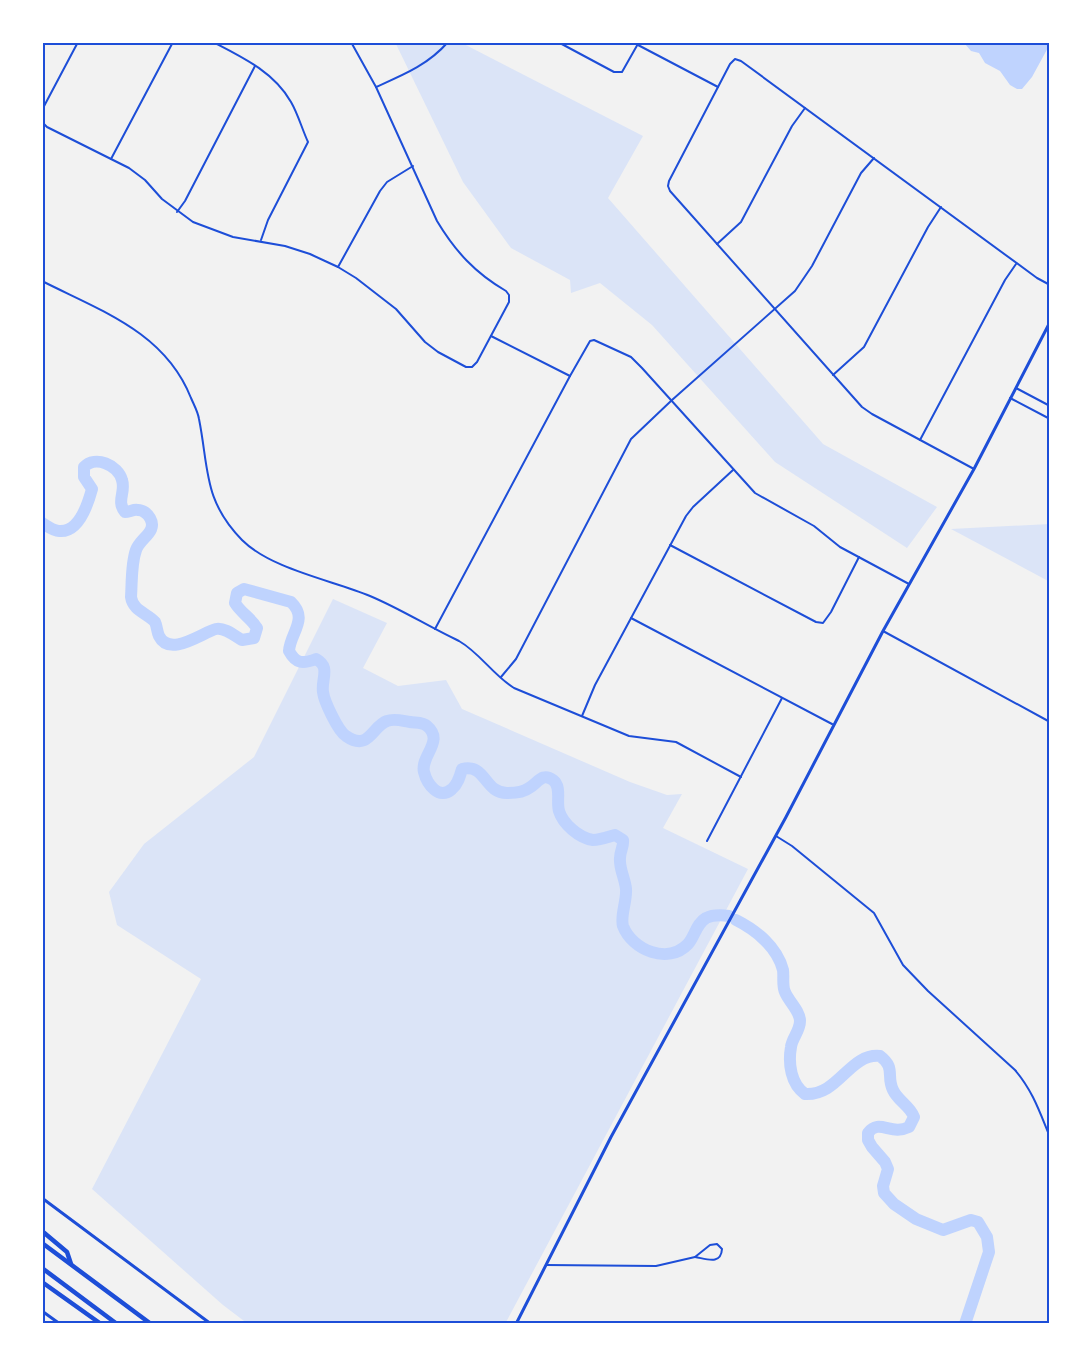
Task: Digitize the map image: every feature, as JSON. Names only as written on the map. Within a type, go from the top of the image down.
[{"type":"highway","points":[[42,1231],[67,1252],[71,1264]]},
{"type":"highway","points":[[42,1243],[151,1324]]},
{"type":"highway","points":[[42,1268],[117,1324]]},
{"type":"highway","points":[[42,1282],[101,1324]]},
{"type":"street","points":[[42,110],[78,42]]},
{"type":"street","points":[[111,159],[172,42]]},
{"type":"street","points":[[213,42],[269,75],[291,102],[308,142],[268,220],[261,240]]},
{"type":"street","points":[[42,122],[47,127],[129,168],[145,180],[177,212],[193,222],[233,237],[261,240],[310,254],[338,267],[396,309],[425,342],[438,352],[466,368],[472,366],[477,362],[509,302],[509,296],[506,291],[475,269],[449,240],[437,221],[376,87],[351,42]]},
{"type":"street","points":[[376,87],[417,68],[437,55],[448,42]]},
{"type":"street","points":[[558,42],[615,72],[622,72],[638,43],[718,87]]},
{"type":"street","points":[[974,469],[862,407],[668,186],[730,63],[735,59],[741,61],[1050,285]]},
{"type":"street","points":[[177,212],[255,65]]},
{"type":"street","points":[[717,244],[741,222],[792,126],[806,108]]},
{"type":"street","points":[[500,678],[516,659],[631,439],[795,291],[805,279],[861,173],[874,158]]},
{"type":"street","points":[[338,267],[380,191],[387,182],[413,166]]},
{"type":"street","points":[[833,375],[864,347],[941,207]]},
{"type":"street","points":[[920,440],[1005,280],[1017,263]]},
{"type":"street","points":[[42,281],[138,331],[175,365],[186,384],[199,416],[209,485],[219,512],[243,540],[259,553],[276,562],[371,597],[469,647],[500,678],[514,688],[629,736],[676,742],[741,777]]},
{"type":"street","points":[[516,1324],[611,1137],[775,836],[832,724],[974,469],[1050,322]]},
{"type":"street","points":[[491,336],[570,376]]},
{"type":"street","points":[[435,630],[590,341],[599,341],[631,357],[755,493],[814,526],[840,547],[909,584]]},
{"type":"street","points":[[1016,388],[1050,405]]},
{"type":"street","points":[[1010,398],[1050,419]]},
{"type":"street","points":[[582,716],[595,685],[670,545],[693,507],[734,470]]},
{"type":"street","points":[[670,545],[816,622],[823,623],[859,557]]},
{"type":"street","points":[[631,618],[832,724]]},
{"type":"street","points":[[883,631],[1050,722]]},
{"type":"street","points":[[707,841],[782,698]]},
{"type":"street","points":[[775,836],[792,846],[874,913],[903,965],[928,991],[1016,1070],[1034,1096],[1050,1137]]},
{"type":"street","points":[[42,1198],[211,1324]]},
{"type":"street","points":[[546,1265],[656,1266],[695,1257],[716,1260],[720,1257],[722,1249],[719,1245],[714,1244],[695,1257]]},
{"type":"street","points":[[42,1311],[60,1324]]},
{"type":"shaded area","points":[[395,42],[460,42],[643,136],[608,198],[823,444],[937,507],[907,548],[775,462],[652,325],[600,283],[571,293],[570,280],[511,248],[463,182]]},
{"type":"shaded area","points":[[1050,524],[1050,582],[951,529]]},
{"type":"shaded area","points":[[333,599],[387,623],[363,668],[398,686],[446,680],[462,709],[630,782],[667,795],[682,794],[663,828],[748,869],[505,1324],[248,1324],[223,1305],[92,1189],[201,979],[117,925],[109,892],[144,844],[254,757]]},
{"type":"water","points":[[966,42],[1050,42],[1050,44],[1032,77],[1022,89],[1017,89],[1010,85],[1000,71],[985,63],[979,53],[971,51],[965,44]]},
{"type":"waterway","points":[[42,523],[57,531],[66,530],[77,523],[92,489],[84,477],[84,467],[94,462],[106,463],[116,470],[122,480],[121,504],[125,512],[135,510],[145,512],[152,523],[150,531],[134,555],[131,597],[134,606],[155,622],[159,636],[164,642],[171,645],[187,642],[216,629],[222,629],[242,640],[254,638],[257,628],[235,603],[237,593],[244,589],[291,602],[296,608],[299,620],[289,651],[297,661],[307,662],[316,659],[321,662],[324,670],[324,696],[335,722],[346,736],[354,740],[365,740],[382,724],[390,720],[425,725],[434,737],[425,760],[424,772],[431,786],[438,792],[447,792],[454,787],[462,769],[470,768],[481,774],[499,792],[524,790],[546,777],[553,780],[558,790],[559,811],[572,830],[593,840],[615,835],[623,840],[620,855],[626,889],[623,926],[634,942],[642,948],[661,954],[680,950],[688,944],[700,923],[706,918],[729,916]]},
{"type":"waterway","points":[[736,920],[765,940],[776,954],[783,970],[784,990],[800,1017],[799,1028],[790,1053],[796,1085],[805,1094],[817,1093],[827,1088],[860,1061],[880,1056],[888,1064],[893,1090],[914,1117],[909,1127],[897,1130],[877,1127],[868,1133],[868,1140],[888,1169],[883,1186],[884,1193],[894,1204],[916,1219],[943,1230],[971,1220],[978,1222],[987,1237],[989,1252],[965,1324]]}]
